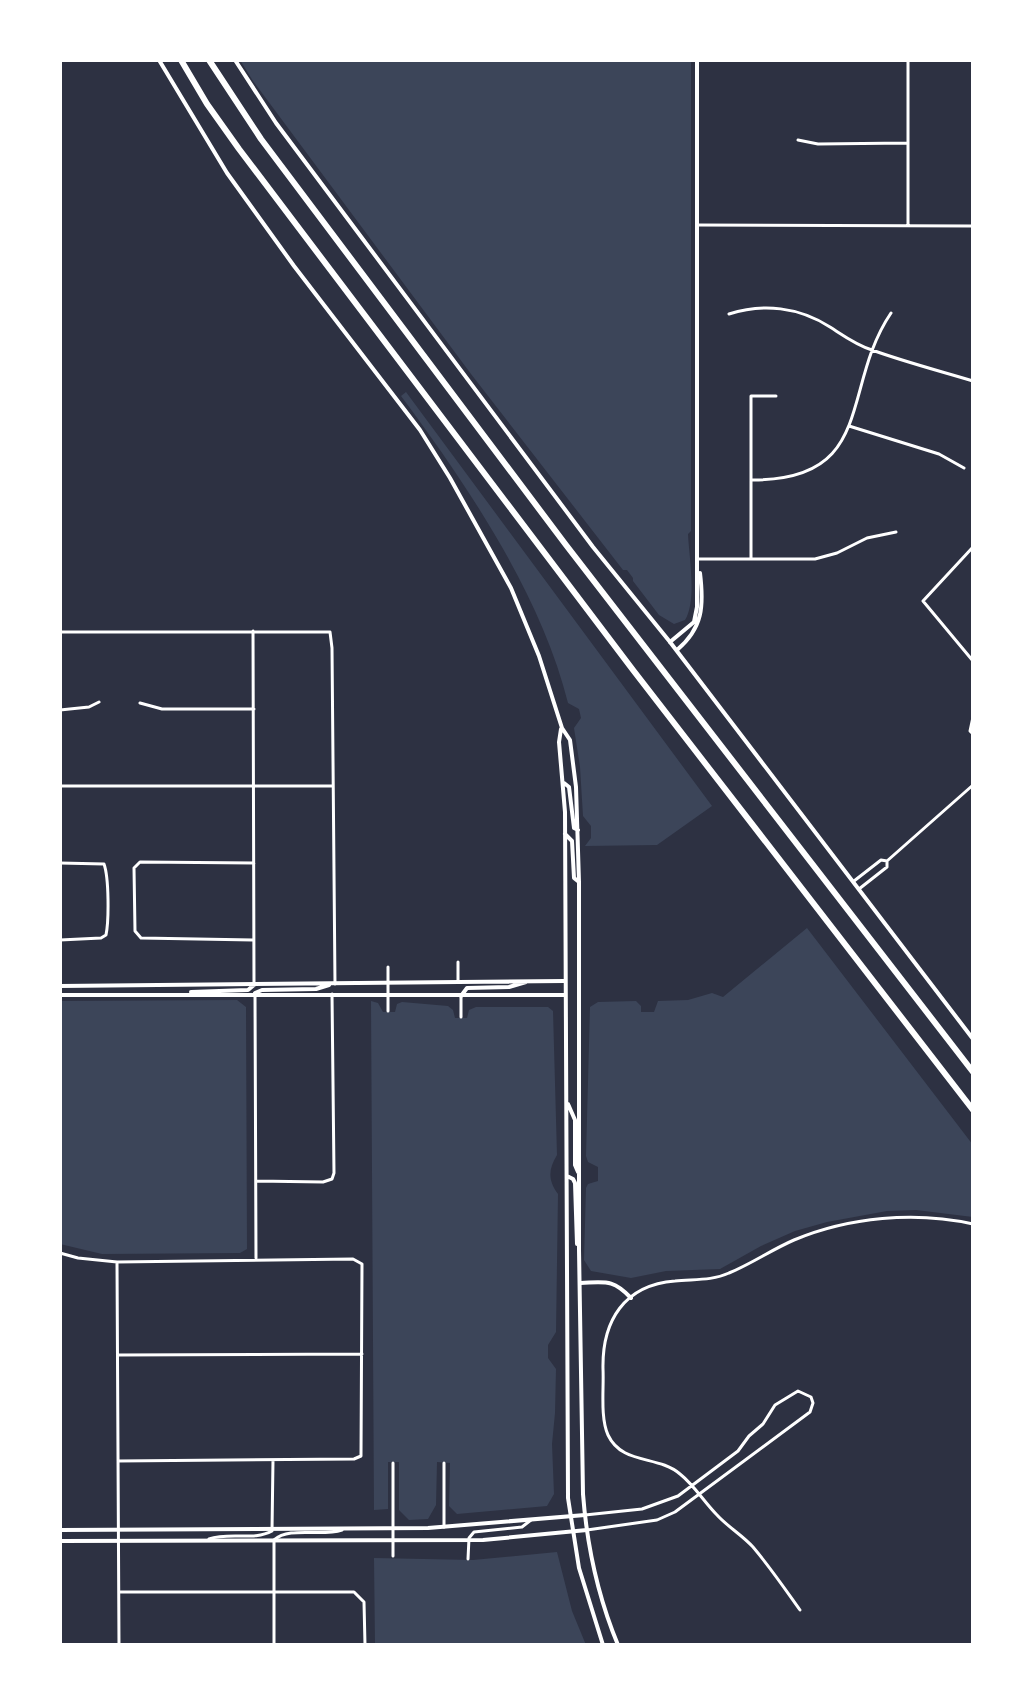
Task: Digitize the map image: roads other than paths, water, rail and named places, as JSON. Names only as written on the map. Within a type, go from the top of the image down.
[{"type":"highway","points":[[181,60],[239,149],[973,1110]]},
{"type":"highway","points":[[209,60],[261,139],[575,557],[973,1072]]},
{"type":"main road","points":[[159,60],[227,173],[420,430],[511,588],[539,656],[562,728],[570,740],[578,830],[579,1250],[585,1515],[599,1589],[618,1645]]},
{"type":"main road","points":[[235,60],[312,173],[593,547],[677,650],[973,1039]]},
{"type":"main road","points":[[677,650],[695,632],[701,617],[698,559],[697,60]]},
{"type":"main road","points":[[670,642],[694,622],[698,559]]},
{"type":"main road","points":[[562,728],[559,742],[565,834],[567,1461],[572,1532],[586,1597],[603,1645]]},
{"type":"main road","points":[[564,783],[569,787],[572,822],[578,830]]},
{"type":"main road","points":[[565,834],[572,841],[574,878],[579,882]]},
{"type":"main road","points":[[461,996],[464,989],[469,987],[509,987],[528,981]]},
{"type":"main road","points":[[60,987],[565,981]]},
{"type":"main road","points":[[255,994],[265,989],[316,989],[333,984]]},
{"type":"main road","points":[[181,994],[202,990],[248,990],[254,985]]},
{"type":"main road","points":[[60,995],[565,995]]},
{"type":"main road","points":[[566,1102],[574,1116],[575,1165],[579,1174]]},
{"type":"main road","points":[[567,1176],[575,1183],[575,1234],[579,1250]]},
{"type":"main road","points":[[581,1283],[607,1282],[618,1285],[631,1298]]},
{"type":"main road","points":[[60,1530],[444,1527],[585,1515]]},
{"type":"main road","points":[[60,1541],[469,1541],[587,1530]]},
{"type":"street","points":[[908,60],[908,226]]},
{"type":"street","points":[[798,140],[818,144],[907,143]]},
{"type":"street","points":[[697,225],[973,226]]},
{"type":"street","points":[[729,314],[753,308],[791,310],[828,325],[850,341],[872,350],[973,381]]},
{"type":"street","points":[[751,480],[787,479],[811,471],[837,449],[849,426],[875,339],[891,313]]},
{"type":"street","points":[[751,558],[751,396],[776,396]]},
{"type":"street","points":[[849,426],[939,454],[964,468]]},
{"type":"street","points":[[698,559],[822,557],[867,538],[896,532]]},
{"type":"street","points":[[973,547],[923,601],[973,661]]},
{"type":"street","points":[[253,631],[254,985]]},
{"type":"street","points":[[60,632],[330,632],[333,984]]},
{"type":"street","points":[[60,710],[77,710],[99,702]]},
{"type":"street","points":[[140,703],[162,709],[254,709]]},
{"type":"street","points":[[973,717],[970,731],[973,734]]},
{"type":"street","points":[[859,890],[973,785]]},
{"type":"street","points":[[60,786],[333,786]]},
{"type":"street","points":[[853,882],[881,860],[887,861]]},
{"type":"street","points":[[254,863],[140,862],[136,864],[134,873],[135,931],[141,938],[254,940]]},
{"type":"street","points":[[60,863],[104,864],[107,874],[106,935],[101,938],[60,940]]},
{"type":"street","points":[[458,962],[458,982]]},
{"type":"street","points":[[388,967],[388,1011]]},
{"type":"street","points":[[255,994],[256,1260]]},
{"type":"street","points":[[256,1181],[323,1182],[332,1179],[332,994]]},
{"type":"street","points":[[461,996],[461,1017]]},
{"type":"street","points":[[800,1610],[752,1546],[719,1517],[682,1475],[670,1467],[623,1452],[611,1440],[606,1430],[604,1340],[612,1319],[643,1290],[664,1282],[721,1277],[793,1241],[837,1227],[910,1218],[973,1224]]},
{"type":"street","points":[[60,1253],[117,1262],[353,1259],[360,1261],[362,1268],[361,1456],[354,1459],[118,1461]]},
{"type":"street","points":[[117,1262],[119,1645]]},
{"type":"street","points":[[118,1355],[362,1354]]},
{"type":"street","points":[[585,1515],[651,1507],[669,1500],[741,1448],[780,1401],[798,1391],[811,1397],[810,1412],[675,1512],[657,1520],[587,1530]]},
{"type":"street","points":[[206,1541],[225,1535],[265,1535],[273,1529],[273,1460]]},
{"type":"street","points":[[393,1463],[393,1556]]},
{"type":"street","points":[[444,1465],[444,1527]]},
{"type":"street","points":[[468,1559],[469,1541],[476,1531],[522,1527],[531,1520]]},
{"type":"street","points":[[274,1645],[274,1540],[282,1535],[328,1534],[345,1529]]},
{"type":"street","points":[[119,1592],[357,1593],[364,1602],[365,1645]]}]
